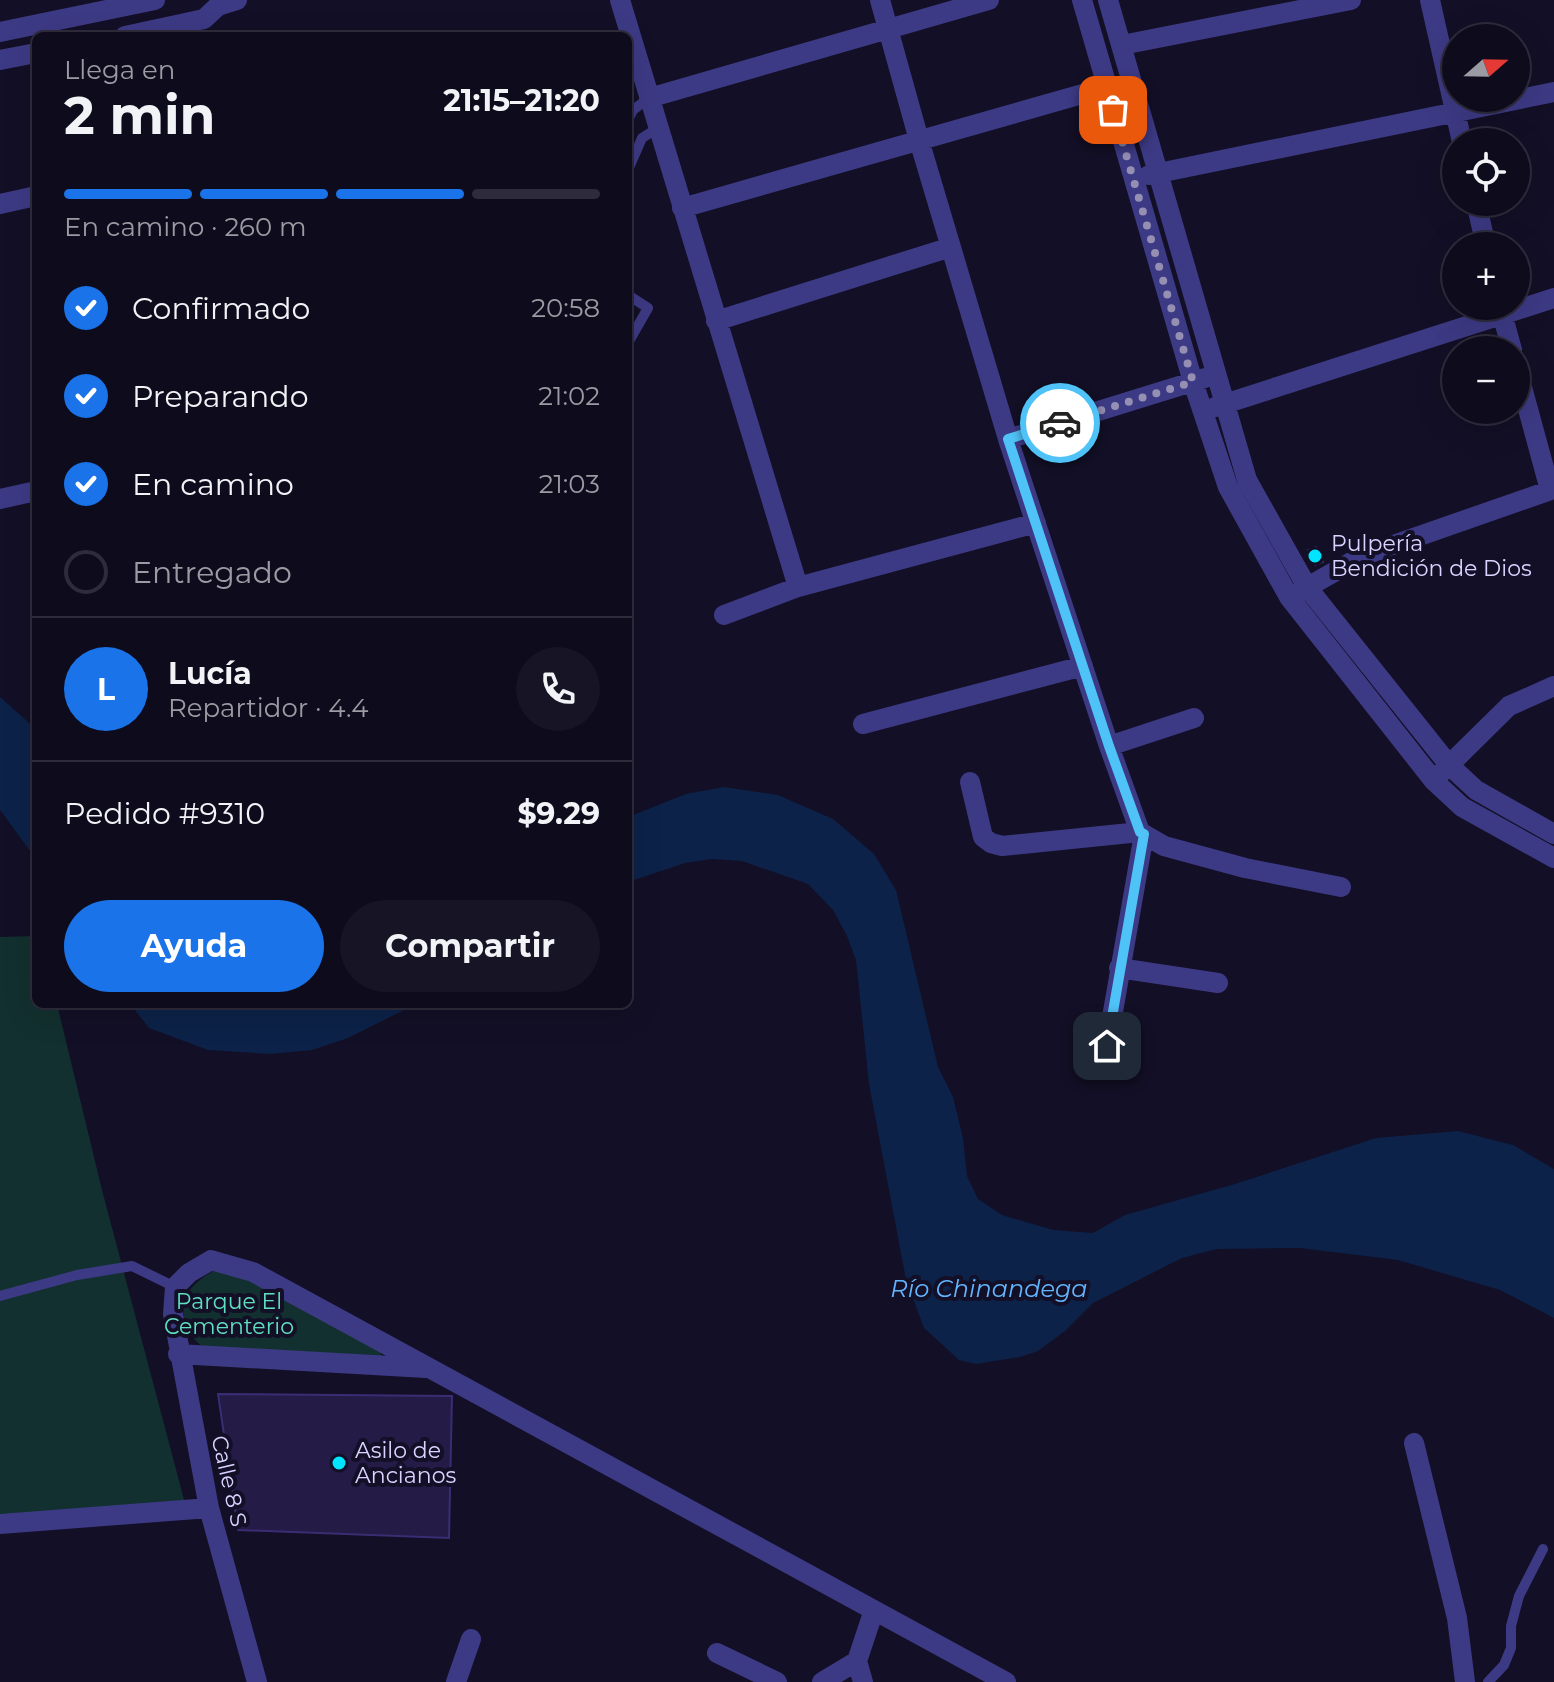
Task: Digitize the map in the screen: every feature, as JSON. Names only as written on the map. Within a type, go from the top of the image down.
[{"type":"street","points":[[620,0],[629,32]]},
{"type":"street","points":[[880,0],[1008,439],[1109,746],[1142,833],[1107,1046]]},
{"type":"street","points":[[649,98],[989,0]]},
{"type":"street","points":[[1082,0],[1193,382],[1228,487],[1298,592],[1434,781],[1462,807],[1554,858]]},
{"type":"street","points":[[1108,0],[1247,480],[1298,592],[1449,765],[1476,790],[1554,834]]},
{"type":"street","points":[[1122,45],[1351,0]]},
{"type":"street","points":[[1430,0],[1442,54]]},
{"type":"street","points":[[0,32],[149,1],[154,32]]},
{"type":"street","points":[[158,32],[204,19],[222,2]]},
{"type":"street","points":[[632,41],[798,587]]},
{"type":"street","points":[[0,60],[32,54]]},
{"type":"street","points":[[682,208],[1107,87]]},
{"type":"street","points":[[1530,97],[1554,92]]},
{"type":"street","points":[[1133,179],[1455,112],[1459,128]]},
{"type":"street","points":[[0,204],[32,197]]},
{"type":"street","points":[[716,321],[951,247]]},
{"type":"street","points":[[1530,303],[1554,298]]},
{"type":"street","points":[[1203,410],[1472,320]]},
{"type":"street","points":[[1008,439],[1216,375]]},
{"type":"street","points":[[1298,592],[1362,556],[1552,490],[1530,414]]},
{"type":"street","points":[[0,499],[32,492]]},
{"type":"street","points":[[724,615],[798,587],[1036,523]]},
{"type":"street","points":[[863,724],[1083,666]]},
{"type":"street","points":[[1434,781],[1509,706],[1554,686]]},
{"type":"street","points":[[1109,746],[1194,718]]},
{"type":"street","points":[[970,782],[983,837],[991,843],[1002,846],[1142,833],[1164,846],[1218,861],[1341,887]]},
{"type":"street","points":[[1119,968],[1218,983]]},
{"type":"street","points":[[175,1287],[189,1273],[211,1260],[253,1272],[1006,1682]]},
{"type":"street","name":"Calle 8 S","points":[[175,1287],[173,1314],[178,1354],[209,1508],[257,1682]]},
{"type":"street","points":[[178,1354],[432,1368]]},
{"type":"street","points":[[1414,1443],[1457,1618],[1465,1682]]},
{"type":"street","points":[[0,1524],[209,1508]]},
{"type":"street","points":[[863,1682],[857,1661],[874,1610]]},
{"type":"street","points":[[456,1682],[471,1639]]},
{"type":"street","points":[[717,1653],[777,1682]]},
{"type":"street","points":[[822,1682],[857,1661]]},
{"type":"lane","points":[[632,112],[649,98]]},
{"type":"lane","points":[[632,161],[642,138],[658,128]]},
{"type":"lane","points":[[632,298],[648,308],[632,336]]},
{"type":"lane","points":[[0,1296],[77,1275],[132,1266],[175,1287]]},
{"type":"lane","points":[[1488,1682],[1504,1665],[1511,1648],[1511,1626],[1519,1596],[1543,1549]]},
{"type":"green space","points":[[32,936],[32,1008],[58,1008],[102,1190],[186,1507],[0,1517],[0,937]]},
{"type":"green space","name":"Parque El Cementerio","points":[[213,1271],[235,1273],[377,1347],[384,1359],[212,1355],[192,1336],[183,1313],[186,1296],[191,1289]]},
{"type":"water","points":[[0,697],[32,725],[32,854],[0,810]]},
{"type":"water","name":"Río Chinandega","points":[[724,787],[778,795],[833,819],[874,854],[896,890],[938,1067],[953,1097],[963,1138],[967,1176],[978,1199],[1002,1215],[1053,1230],[1093,1233],[1125,1215],[1235,1184],[1376,1138],[1458,1131],[1513,1145],[1554,1169],[1554,1318],[1500,1290],[1398,1260],[1300,1248],[1217,1249],[1182,1258],[1093,1303],[1065,1331],[1038,1351],[976,1364],[959,1360],[924,1328],[906,1280],[869,1084],[856,960],[833,910],[808,884],[742,861],[712,859],[685,863],[632,881],[632,815],[686,794]]},
{"type":"water","points":[[133,1008],[408,1008],[348,1038],[312,1050],[270,1054],[208,1050],[149,1028]]},
{"type":"building","name":"Pulpería Bendición de Dios","points":[[1316,547],[1323,562],[1315,565],[1308,550]]},
{"type":"building","name":"Asilo de Ancianos","points":[[218,1394],[452,1396],[449,1538],[238,1530]]},
{"type":"way so far","points":[[1060,423],[1193,382],[1113,110]]},
{"type":"place","name":"Pulpería Bendición de Dios","points":[[1315,556]]},
{"type":"place","name":"Asilo de Ancianos","points":[[339,1463]]},
{"type":"route","points":[[1060,423],[1008,439],[1123,787],[1140,832],[1144,834],[1107,1046]]}]
